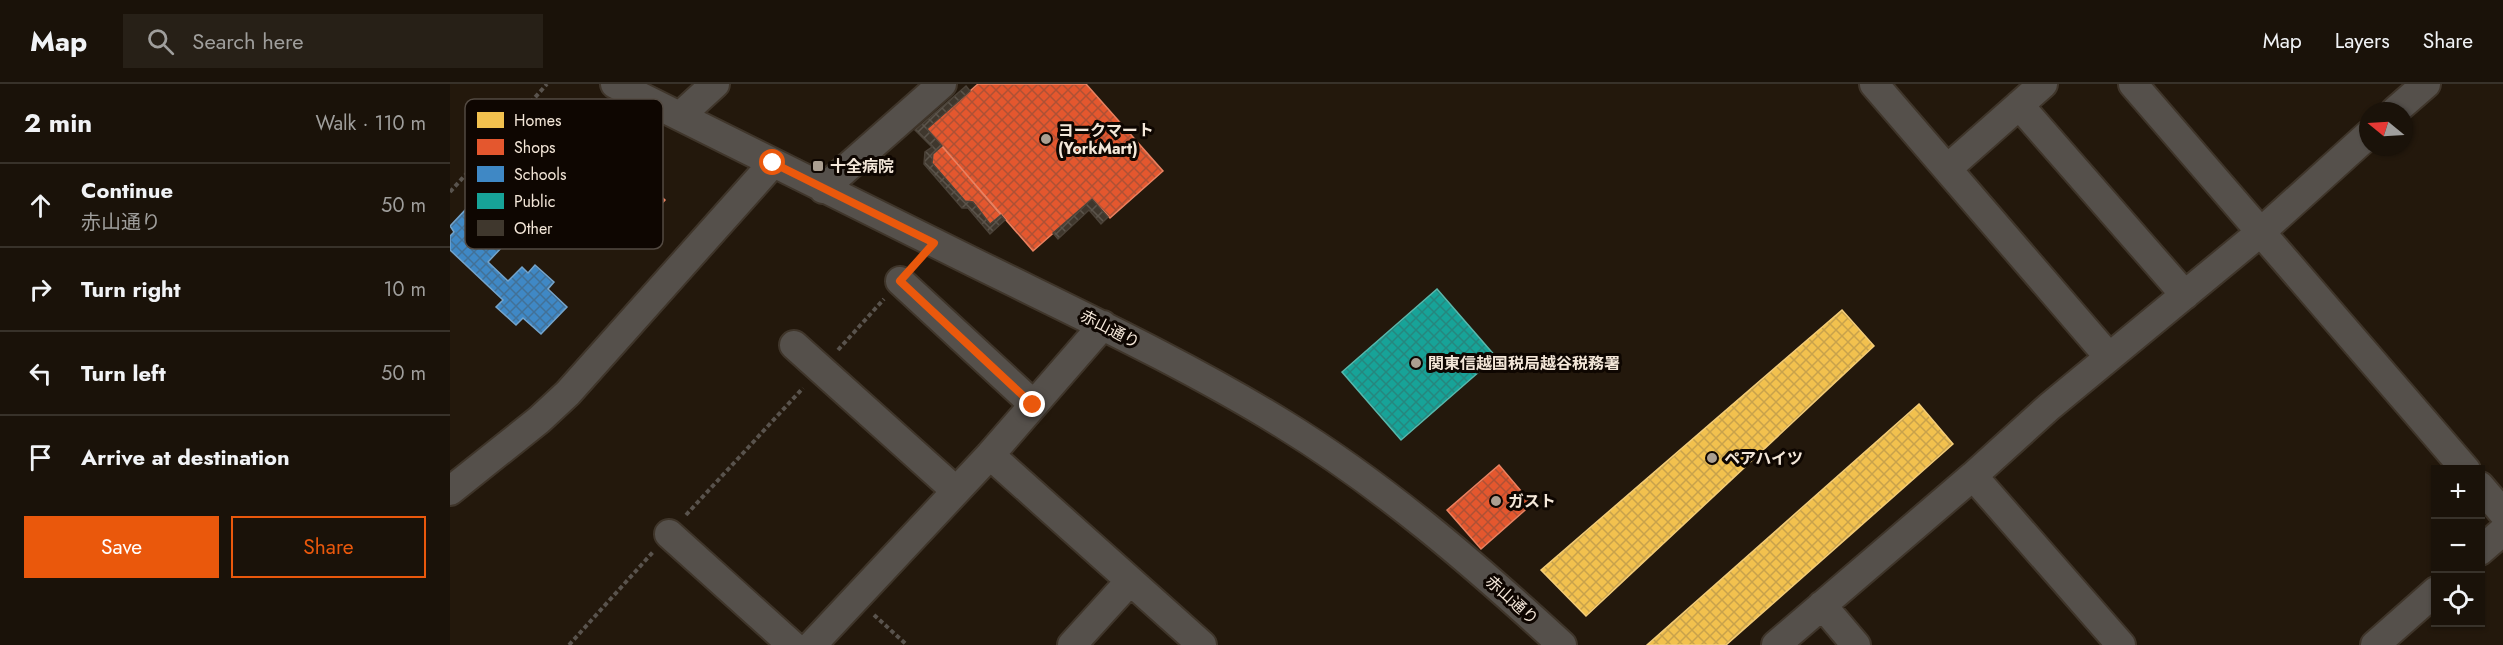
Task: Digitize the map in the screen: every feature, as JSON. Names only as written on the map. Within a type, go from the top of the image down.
[{"type":"street","name":"赤山通り","points":[[615,84],[645,99]]},
{"type":"street","points":[[680,116],[715,84]]},
{"type":"street","points":[[823,189],[942,84]]},
{"type":"street","points":[[1874,84],[2109,357]]},
{"type":"street","points":[[2133,84],[2462,465]]},
{"type":"street","points":[[2405,102],[2426,84]]},
{"type":"street","points":[[1947,169],[2041,85]]},
{"type":"street","points":[[2019,105],[2185,295]]},
{"type":"street","name":"赤山通り","points":[[663,108],[823,189],[1103,325],[1284,424],[1345,465],[1497,585],[1562,645]]},
{"type":"street","points":[[1776,645],[1973,476],[2049,407],[2262,231],[2359,143]]},
{"type":"street","points":[[450,491],[539,420],[568,393],[773,163]]},
{"type":"street","points":[[900,281],[1033,405]]},
{"type":"street","points":[[812,645],[990,455],[1103,325]]},
{"type":"street","points":[[794,345],[955,490]]},
{"type":"street","points":[[990,455],[1202,645]]},
{"type":"street","points":[[1973,476],[2121,645]]},
{"type":"street","points":[[2485,491],[2503,513]]},
{"type":"street","points":[[2485,547],[2503,531]]},
{"type":"street","points":[[669,534],[792,645]]},
{"type":"street","points":[[1072,645],[1130,581]]},
{"type":"street","points":[[2375,645],[2431,595]]},
{"type":"street","points":[[1822,605],[1856,645]]},
{"type":"path","points":[[534,99],[547,84]]},
{"type":"path","points":[[450,192],[465,175]]},
{"type":"path","points":[[569,645],[900,281]]},
{"type":"path","points":[[855,598],[907,645]]},
{"type":"building: Homes","name":"ペアハイツ","points":[[1842,310],[1874,346],[1586,616],[1541,570]]},
{"type":"building: Homes","name":"ペアハイツ","points":[[1919,404],[1953,444],[1726,645],[1647,645]]},
{"type":"building: Shops","points":[[978,84],[1086,84],[1163,171],[1110,218],[1092,199],[1033,251],[927,129]]},
{"type":"building: Shops","points":[[942,146],[1001,215],[990,224],[973,202],[965,201],[932,163],[933,154]]},
{"type":"building: Shops","points":[[1499,465],[1532,504],[1481,549],[1447,510]]},
{"type":"building: Schools","points":[[465,210],[465,249],[500,249],[488,262],[508,281],[522,267],[528,273],[535,265],[554,282],[548,289],[567,307],[541,334],[523,318],[516,325],[496,307],[503,300],[450,250],[450,236],[454,232],[450,226]]},
{"type":"building: Public","points":[[1437,289],[1496,357],[1401,440],[1342,372]]},
{"type":"building: Other","points":[[966,86],[970,91],[927,129],[942,146],[933,154],[932,163],[965,201],[973,202],[990,224],[1001,215],[1005,220],[990,234],[968,208],[962,208],[924,164],[925,152],[932,147],[915,130]]},
{"type":"building: Other","points":[[1092,199],[1108,217],[1101,224],[1089,210],[1058,239],[1053,233]]},
{"type":"place","name":"ヨークマート (YorkMart)","points":[[1046,139]]},
{"type":"place","name":"十全病院","points":[[818,166]]},
{"type":"place","name":"関東信越国税局越谷税務署","points":[[1416,363]]},
{"type":"place","name":"ペアハイツ","points":[[1712,458]]},
{"type":"place","name":"ガスト","points":[[1496,501]]},
{"type":"route","points":[[773,163],[934,243],[900,281],[1033,405]]}]
